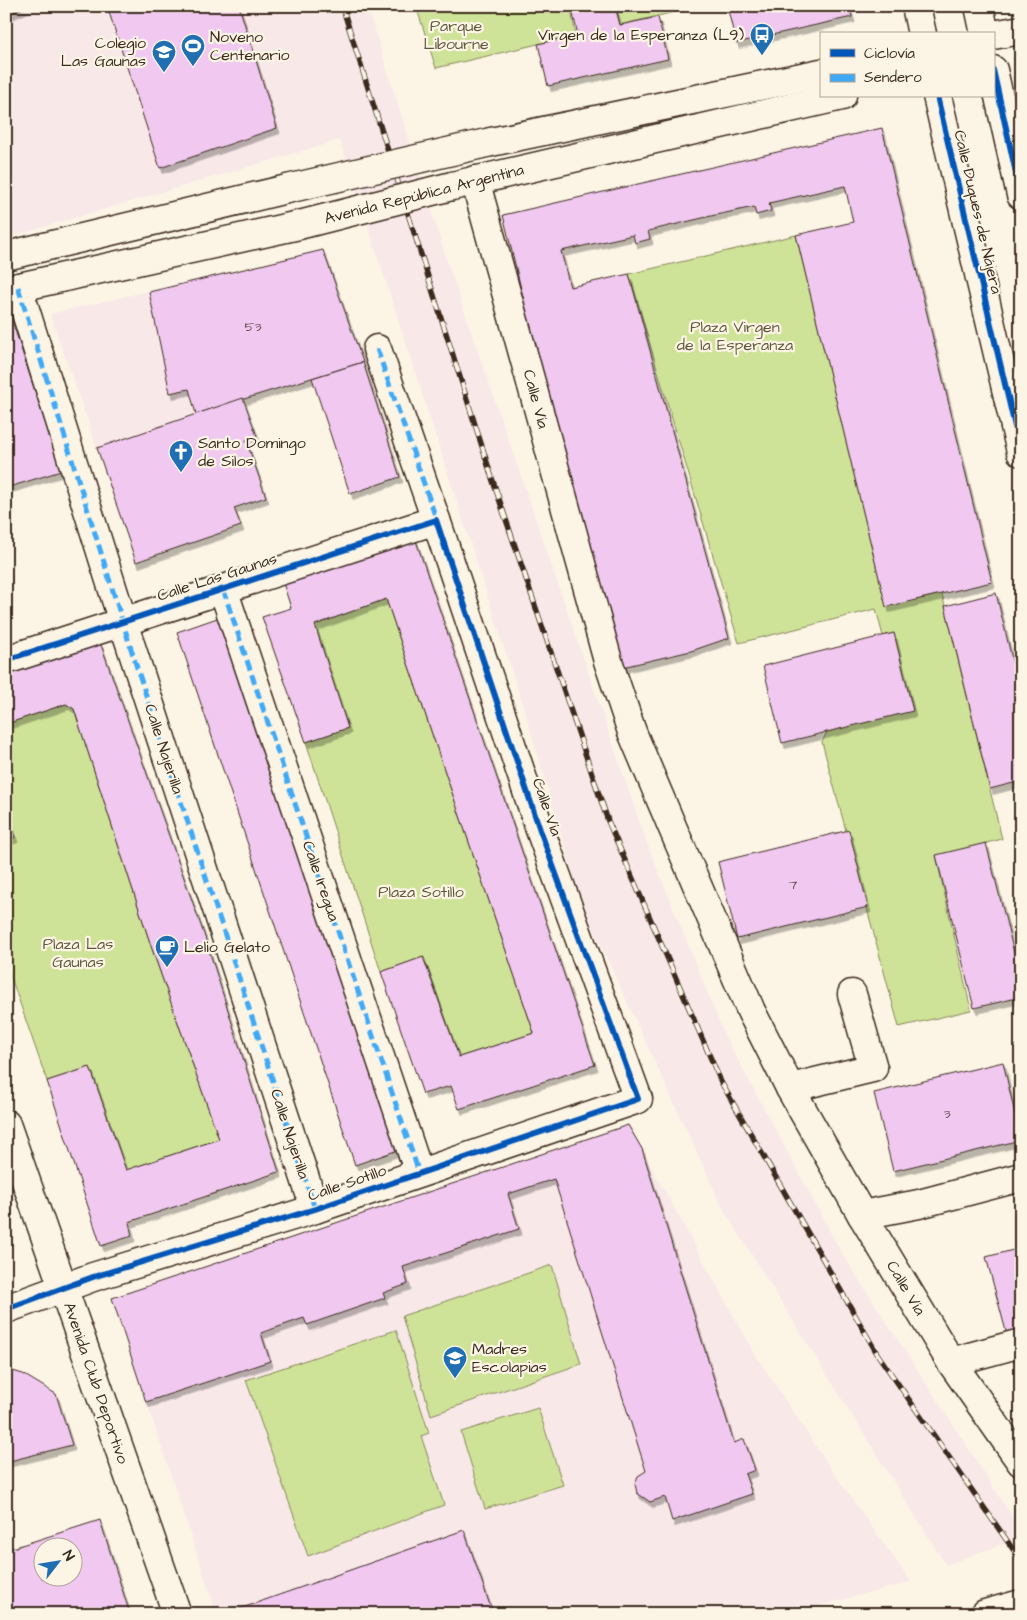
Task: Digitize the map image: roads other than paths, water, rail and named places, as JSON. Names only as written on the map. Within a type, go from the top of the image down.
[{"type":"street","points":[[916,6],[922,32]]},
{"type":"street","points":[[978,6],[985,32]]},
{"type":"street","points":[[994,35],[1021,30]]},
{"type":"street","name":"Avenida República Argentina","points":[[6,256],[491,142],[820,73]]},
{"type":"street","points":[[994,74],[1021,195]]},
{"type":"street","name":"Avenida República Argentina","points":[[12,288],[299,225],[463,183],[833,98]]},
{"type":"street","name":"Calle Duques de Nájera","points":[[937,98],[1021,452]]},
{"type":"street","name":"Calle Vía","points":[[463,183],[608,661],[632,732],[751,1011],[790,1088],[862,1215],[951,1362],[1021,1462]]},
{"type":"street","name":"Calle Najerilla","points":[[12,288],[315,1209]]},
{"type":"street","name":"Calle Vía","points":[[377,349],[540,830],[638,1099]]},
{"type":"street","name":"Calle Las Gaunas","points":[[6,660],[436,520]]},
{"type":"street","name":"Calle Iregua","points":[[223,589],[419,1173]]},
{"type":"street","points":[[790,1088],[873,1068],[852,994]]},
{"type":"street","name":"Calle Sotillo","points":[[6,1309],[63,1290],[93,1277],[315,1209],[638,1099]]},
{"type":"street","name":"Avenida Club Deportivo","points":[[6,1124],[176,1614]]},
{"type":"street","points":[[862,1215],[919,1204],[1021,1177]]},
{"type":"street","points":[[951,1362],[1021,1343]]},
{"type":"street","points":[[985,1614],[1021,1604]]},
{"type":"railway","points":[[342,6],[493,481],[608,821],[721,1082],[878,1355],[1017,1555]]},
{"type":"place","name":"Virgen de la Esperanza (L9)","points":[[762,56]]},
{"type":"place","name":"Noveno Centenario","points":[[193,67]]},
{"type":"place","name":"Colegio Las Gaunas","points":[[164,73]]},
{"type":"place","name":"Santo Domingo de Silos","points":[[181,473]]},
{"type":"place","name":"Lelio Gelato","points":[[167,968]]},
{"type":"place","name":"Madres Escolapias","points":[[455,1379]]},
{"type":"park label","name":"Parque Libourne","points":[[456,35]]},
{"type":"park label","name":"Plaza Virgen de la Esperanza","points":[[735,336]]},
{"type":"park label","name":"Plaza Sotillo","points":[[421,892]]},
{"type":"park label","name":"Plaza Las Gaunas","points":[[78,953]]}]
